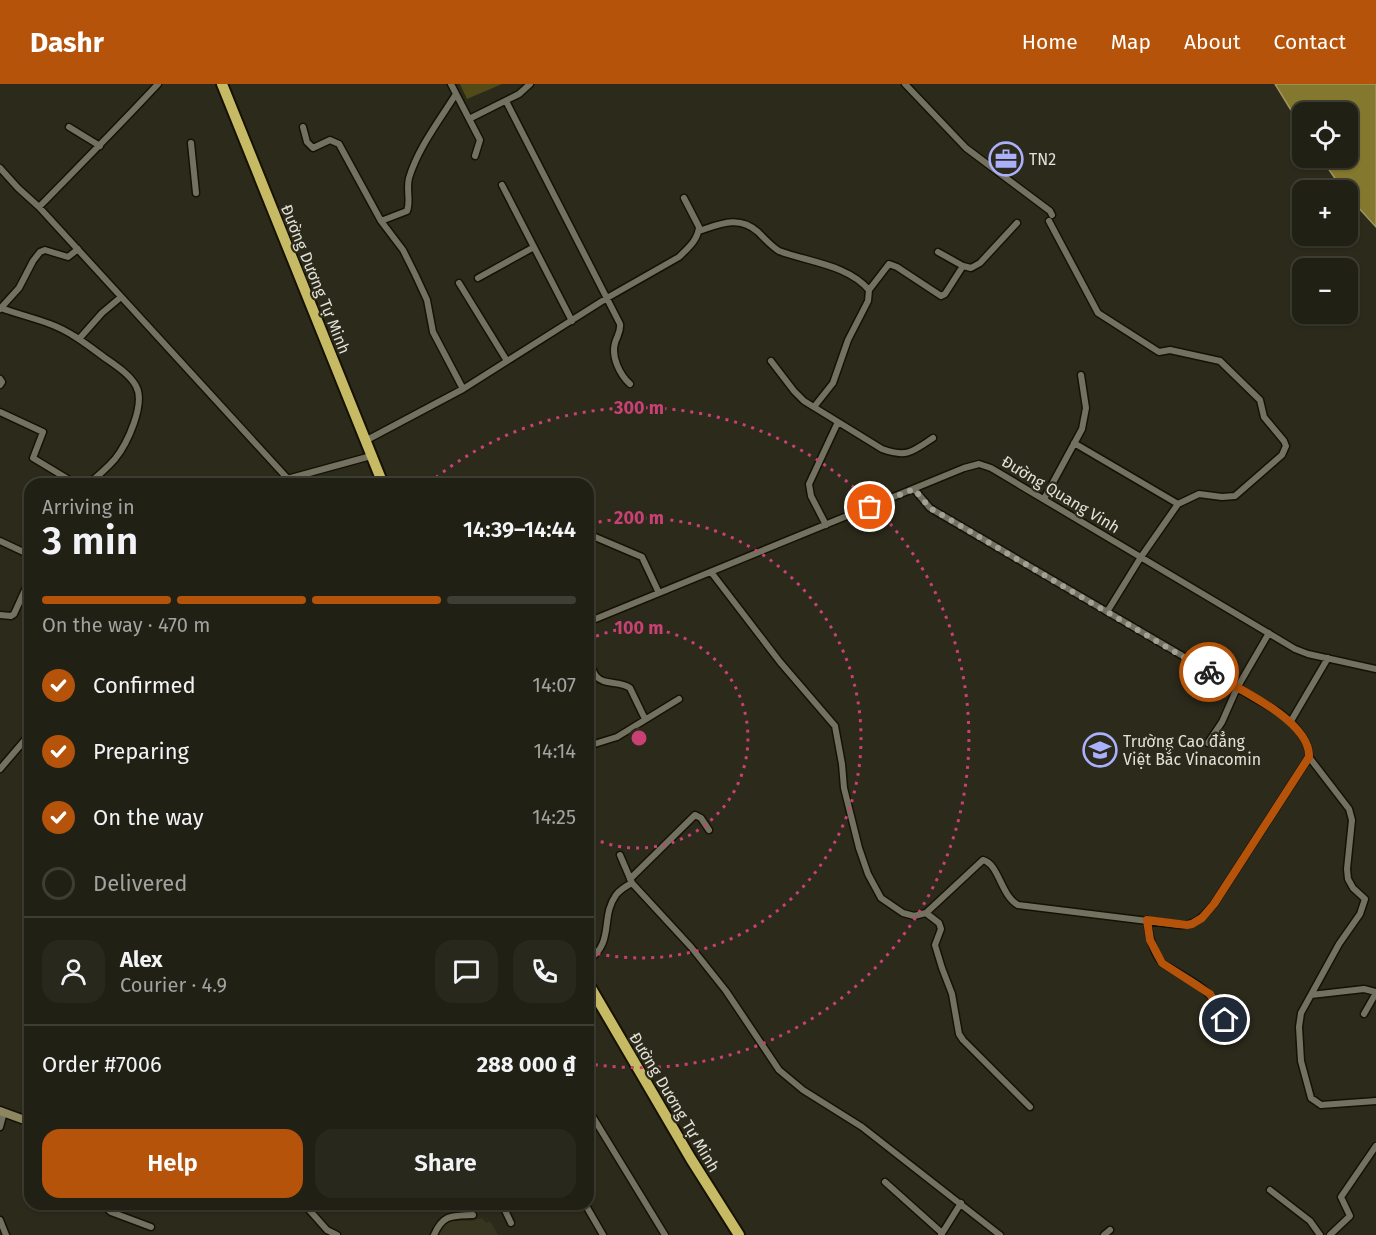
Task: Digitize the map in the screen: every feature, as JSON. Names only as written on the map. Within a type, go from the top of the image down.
[{"type":"highway","name":"Đường Dương Tự Minh","points":[[222,84],[380,478]]},
{"type":"highway","name":"Đường Dương Tự Minh","points":[[594,992],[691,1159],[739,1235]]},
{"type":"street","points":[[39,207],[158,84]]},
{"type":"street","points":[[451,84],[480,140],[475,156]]},
{"type":"street","points":[[469,119],[519,94],[530,84]]},
{"type":"street","points":[[905,84],[966,148],[1050,211],[1051,218],[1101,315],[1159,352],[1170,350],[1220,361],[1260,400],[1264,417],[1286,446],[1282,455],[1240,493],[1229,498],[1199,494],[1178,504],[1141,557],[1107,612]]},
{"type":"street","points":[[381,220],[404,213],[409,209],[407,188],[415,162],[456,94]]},
{"type":"street","points":[[506,101],[620,324],[621,330],[614,349],[615,356],[622,378],[630,384]]},
{"type":"street","points":[[69,127],[100,146]]},
{"type":"street","points":[[303,127],[307,142],[314,148],[330,140],[339,144],[381,220],[403,250],[416,274],[427,300],[433,332],[463,389]]},
{"type":"street","points":[[191,143],[196,193]]},
{"type":"street","points":[[0,168],[78,249],[287,478]]},
{"type":"street","points":[[502,186],[572,321]]},
{"type":"street","points":[[365,441],[463,389],[607,298],[679,257],[689,248],[699,231],[684,198]]},
{"type":"street","points":[[699,231],[726,222],[748,226],[756,230],[779,251],[844,271],[869,290]]},
{"type":"street","points":[[938,252],[971,268],[976,266],[1017,223]]},
{"type":"street","points":[[478,278],[534,247]]},
{"type":"street","points":[[78,249],[68,257],[45,250],[40,252],[19,288],[1,309],[51,324],[79,339],[128,377],[136,386],[139,395],[133,428],[125,444],[106,469],[95,478]]},
{"type":"street","points":[[814,407],[833,382],[848,340],[868,301],[869,290],[889,264],[941,296],[945,294],[963,266]]},
{"type":"street","points":[[459,283],[507,361]]},
{"type":"street","points":[[79,339],[121,297]]},
{"type":"street","points":[[771,360],[794,391],[804,400],[882,448],[896,454],[905,454],[933,438]]},
{"type":"street","points":[[1044,499],[1082,429],[1086,408],[1081,375]]},
{"type":"street","points":[[0,379],[2,382],[0,385]]},
{"type":"street","points":[[0,412],[43,432],[33,458],[66,478]]},
{"type":"street","points":[[825,525],[808,490],[838,422]]},
{"type":"street","points":[[1074,443],[1178,504]]},
{"type":"street","points":[[292,478],[371,456]]},
{"type":"street","name":"Đường Quang Vinh","points":[[594,620],[979,464],[991,468],[1044,499],[1295,649],[1376,669]]},
{"type":"street","points":[[914,489],[930,508],[1291,721],[1307,745],[1309,757],[1349,809],[1352,820],[1348,879],[1353,888],[1365,899],[1360,914],[1339,944],[1301,1013],[1300,1060],[1311,1098],[1321,1105],[1376,1101]]},
{"type":"street","points":[[594,537],[642,557],[659,593]]},
{"type":"street","points":[[0,541],[24,552]]},
{"type":"street","points":[[711,572],[780,662],[835,726],[843,764],[844,788],[868,874],[881,898],[903,913],[914,916],[926,913],[983,860],[991,863],[1008,897],[1017,905],[1192,924],[1202,918],[1214,904],[1309,757]]},
{"type":"street","points":[[0,615],[14,614],[24,592]]},
{"type":"street","points":[[1208,743],[1222,722],[1237,688],[1269,633]]},
{"type":"street","points":[[1291,721],[1328,658]]},
{"type":"street","points":[[594,670],[600,679],[625,684],[630,688],[645,719]]},
{"type":"street","points":[[594,744],[617,737],[679,699]]},
{"type":"street","points":[[0,769],[24,741]]},
{"type":"street","points":[[594,956],[601,948],[609,909],[618,892],[695,815],[701,818],[709,831]]},
{"type":"street","points":[[620,855],[631,881],[691,947],[726,991],[779,1070],[803,1090],[861,1127],[1000,1235]]},
{"type":"street","points":[[926,913],[939,923],[941,929],[936,945],[952,994],[959,1034],[1030,1107]]},
{"type":"street","points":[[1147,920],[1150,940],[1156,956],[1162,963],[1210,994],[1225,1020],[1228,1041]]},
{"type":"street","points":[[1311,995],[1364,989],[1376,992],[1364,1014]]},
{"type":"street","points":[[0,1127],[2,1112],[24,1120]]},
{"type":"street","points":[[594,1119],[663,1234]]},
{"type":"street","points":[[1330,1235],[1350,1216],[1341,1197],[1376,1146]]},
{"type":"street","points":[[885,1182],[941,1234],[961,1203]]},
{"type":"street","points":[[1270,1190],[1310,1221],[1320,1235]]},
{"type":"street","points":[[109,1210],[151,1227]]},
{"type":"street","points":[[309,1210],[327,1230],[337,1235]]},
{"type":"street","points":[[505,1210],[511,1223]]},
{"type":"street","points":[[588,1210],[603,1235]]},
{"type":"street","points":[[434,1235],[438,1225],[445,1219],[453,1216],[473,1215]]},
{"type":"street","points":[[0,1220],[6,1235]]},
{"type":"street","points":[[1104,1235],[1110,1230]]},
{"type":"shaded area","points":[[460,84],[502,84],[467,99]]},
{"type":"shaded area","points":[[1275,84],[1376,84],[1376,227],[1358,207],[1358,180],[1336,180],[1328,168],[1358,168],[1358,102],[1292,102],[1292,112]]},
{"type":"shaded area","points":[[482,1218],[486,1223],[490,1221],[498,1235],[437,1235],[441,1227],[450,1221],[471,1221]]},
{"type":"way so far","points":[[870,507],[914,489],[930,508],[1209,672]]},
{"type":"place","name":"TN2","points":[[1006,159]]},
{"type":"place","name":"Trường Cao đẳng Việt Bắc Vinacomin","points":[[1100,750]]},
{"type":"route","points":[[1209,672],[1291,721],[1309,751],[1309,757],[1214,904],[1202,918],[1187,925],[1147,920],[1150,940],[1156,956],[1162,963],[1210,994],[1225,1020]]}]
